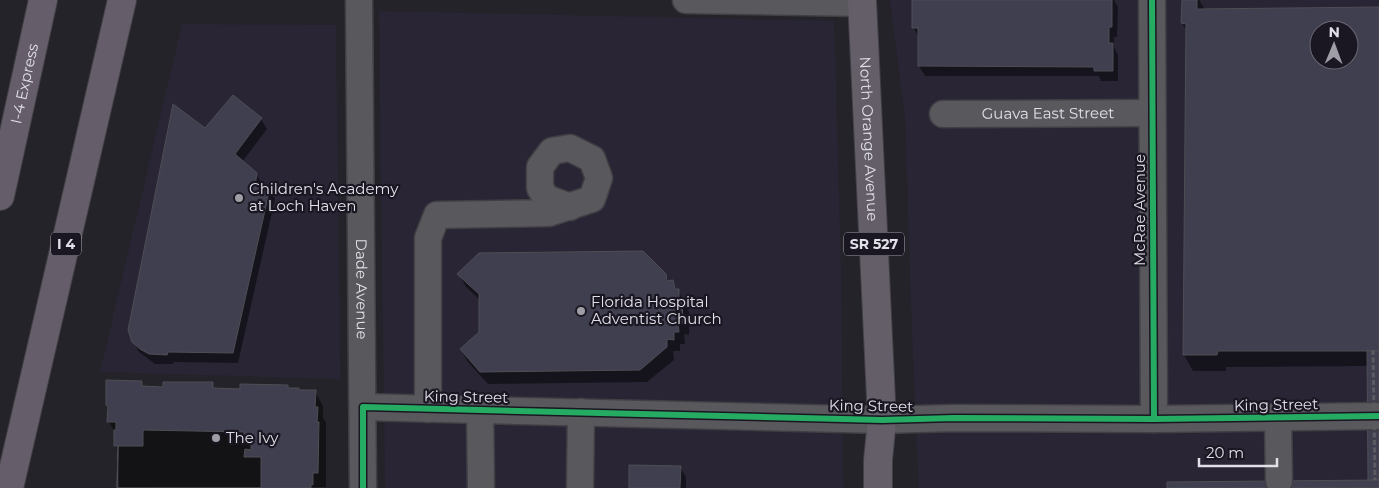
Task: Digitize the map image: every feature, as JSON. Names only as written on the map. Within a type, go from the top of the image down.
[{"type":"highway","name":"I-4 Express","points":[[0,196],[43,0]]},
{"type":"highway","name":"I 4","points":[[9,488],[122,0]]},
{"type":"main road","name":"North Orange Avenue","points":[[862,2],[882,420],[878,460],[878,488]]},
{"type":"street","name":"Dade Avenue","points":[[359,0],[362,488]]},
{"type":"street","points":[[686,0],[862,2]]},
{"type":"street","name":"McRae Avenue","points":[[1152,0],[1154,420]]},
{"type":"street","name":"Guava East Street","points":[[943,114],[1152,113]]},
{"type":"street","points":[[428,408],[428,238],[437,214],[549,213],[570,207]]},
{"type":"street","name":"King Street","points":[[362,407],[882,420],[954,418],[1154,420],[1379,416]]},
{"type":"street","points":[[480,410],[482,488]]},
{"type":"street","points":[[580,488],[581,412]]},
{"type":"street","points":[[1278,418],[1279,481]]},
{"type":"path","points":[[1373,350],[1375,480]]},
{"type":"shaded area","points":[[890,0],[1379,0],[1379,488],[919,488],[905,117]]},
{"type":"shaded area","points":[[379,11],[834,21],[841,267],[843,488],[385,488]]},
{"type":"shaded area","name":"Children's Academy at Loch Haven","points":[[182,24],[336,25],[340,379],[100,372]]},
{"type":"building","points":[[912,0],[1112,0],[1112,27],[1109,27],[1109,43],[1113,43],[1113,71],[1094,71],[1094,67],[918,66],[918,28],[912,28]]},
{"type":"building","points":[[1182,0],[1197,0],[1197,9],[1379,7],[1379,351],[1218,351],[1217,355],[1183,355],[1186,24],[1181,23]]},
{"type":"building","points":[[233,95],[262,118],[235,154],[257,173],[255,186],[270,188],[233,353],[168,352],[167,355],[149,354],[132,342],[128,330],[173,104],[205,128]]},
{"type":"building","name":"Florida Hospital Adventist Church","points":[[643,251],[666,274],[667,281],[673,280],[675,289],[679,289],[679,299],[682,299],[683,323],[678,322],[679,332],[674,332],[674,340],[667,339],[667,347],[640,370],[480,372],[460,349],[479,332],[479,294],[457,274],[479,253]]},
{"type":"building","points":[[1367,350],[1379,351],[1379,480],[1368,480]]},
{"type":"building","name":"The Ivy","points":[[106,380],[142,381],[142,386],[163,387],[163,382],[213,382],[213,388],[240,389],[240,384],[288,385],[288,388],[299,388],[299,390],[316,390],[315,407],[318,407],[317,422],[319,422],[318,473],[313,473],[313,485],[311,484],[311,488],[117,488],[118,446],[114,446],[116,422],[107,422]]},
{"type":"building","points":[[143,430],[244,432],[244,441],[251,441],[251,450],[245,449],[244,457],[261,457],[261,488],[117,488],[118,446],[143,446]]},
{"type":"building","points":[[629,465],[681,466],[680,488],[629,488]]},
{"type":"building","points":[[1379,480],[1379,488],[1167,488],[1167,482]]},
{"type":"cycle path","points":[[1152,0],[1154,419]]},
{"type":"cycle path","points":[[363,488],[363,407],[882,420],[1379,416]]},
{"type":"place","name":"Children's Academy at Loch Haven","points":[[239,198]]},
{"type":"place","name":"Florida Hospital Adventist Church","points":[[581,311]]},
{"type":"place","name":"The Ivy","points":[[216,438]]}]
